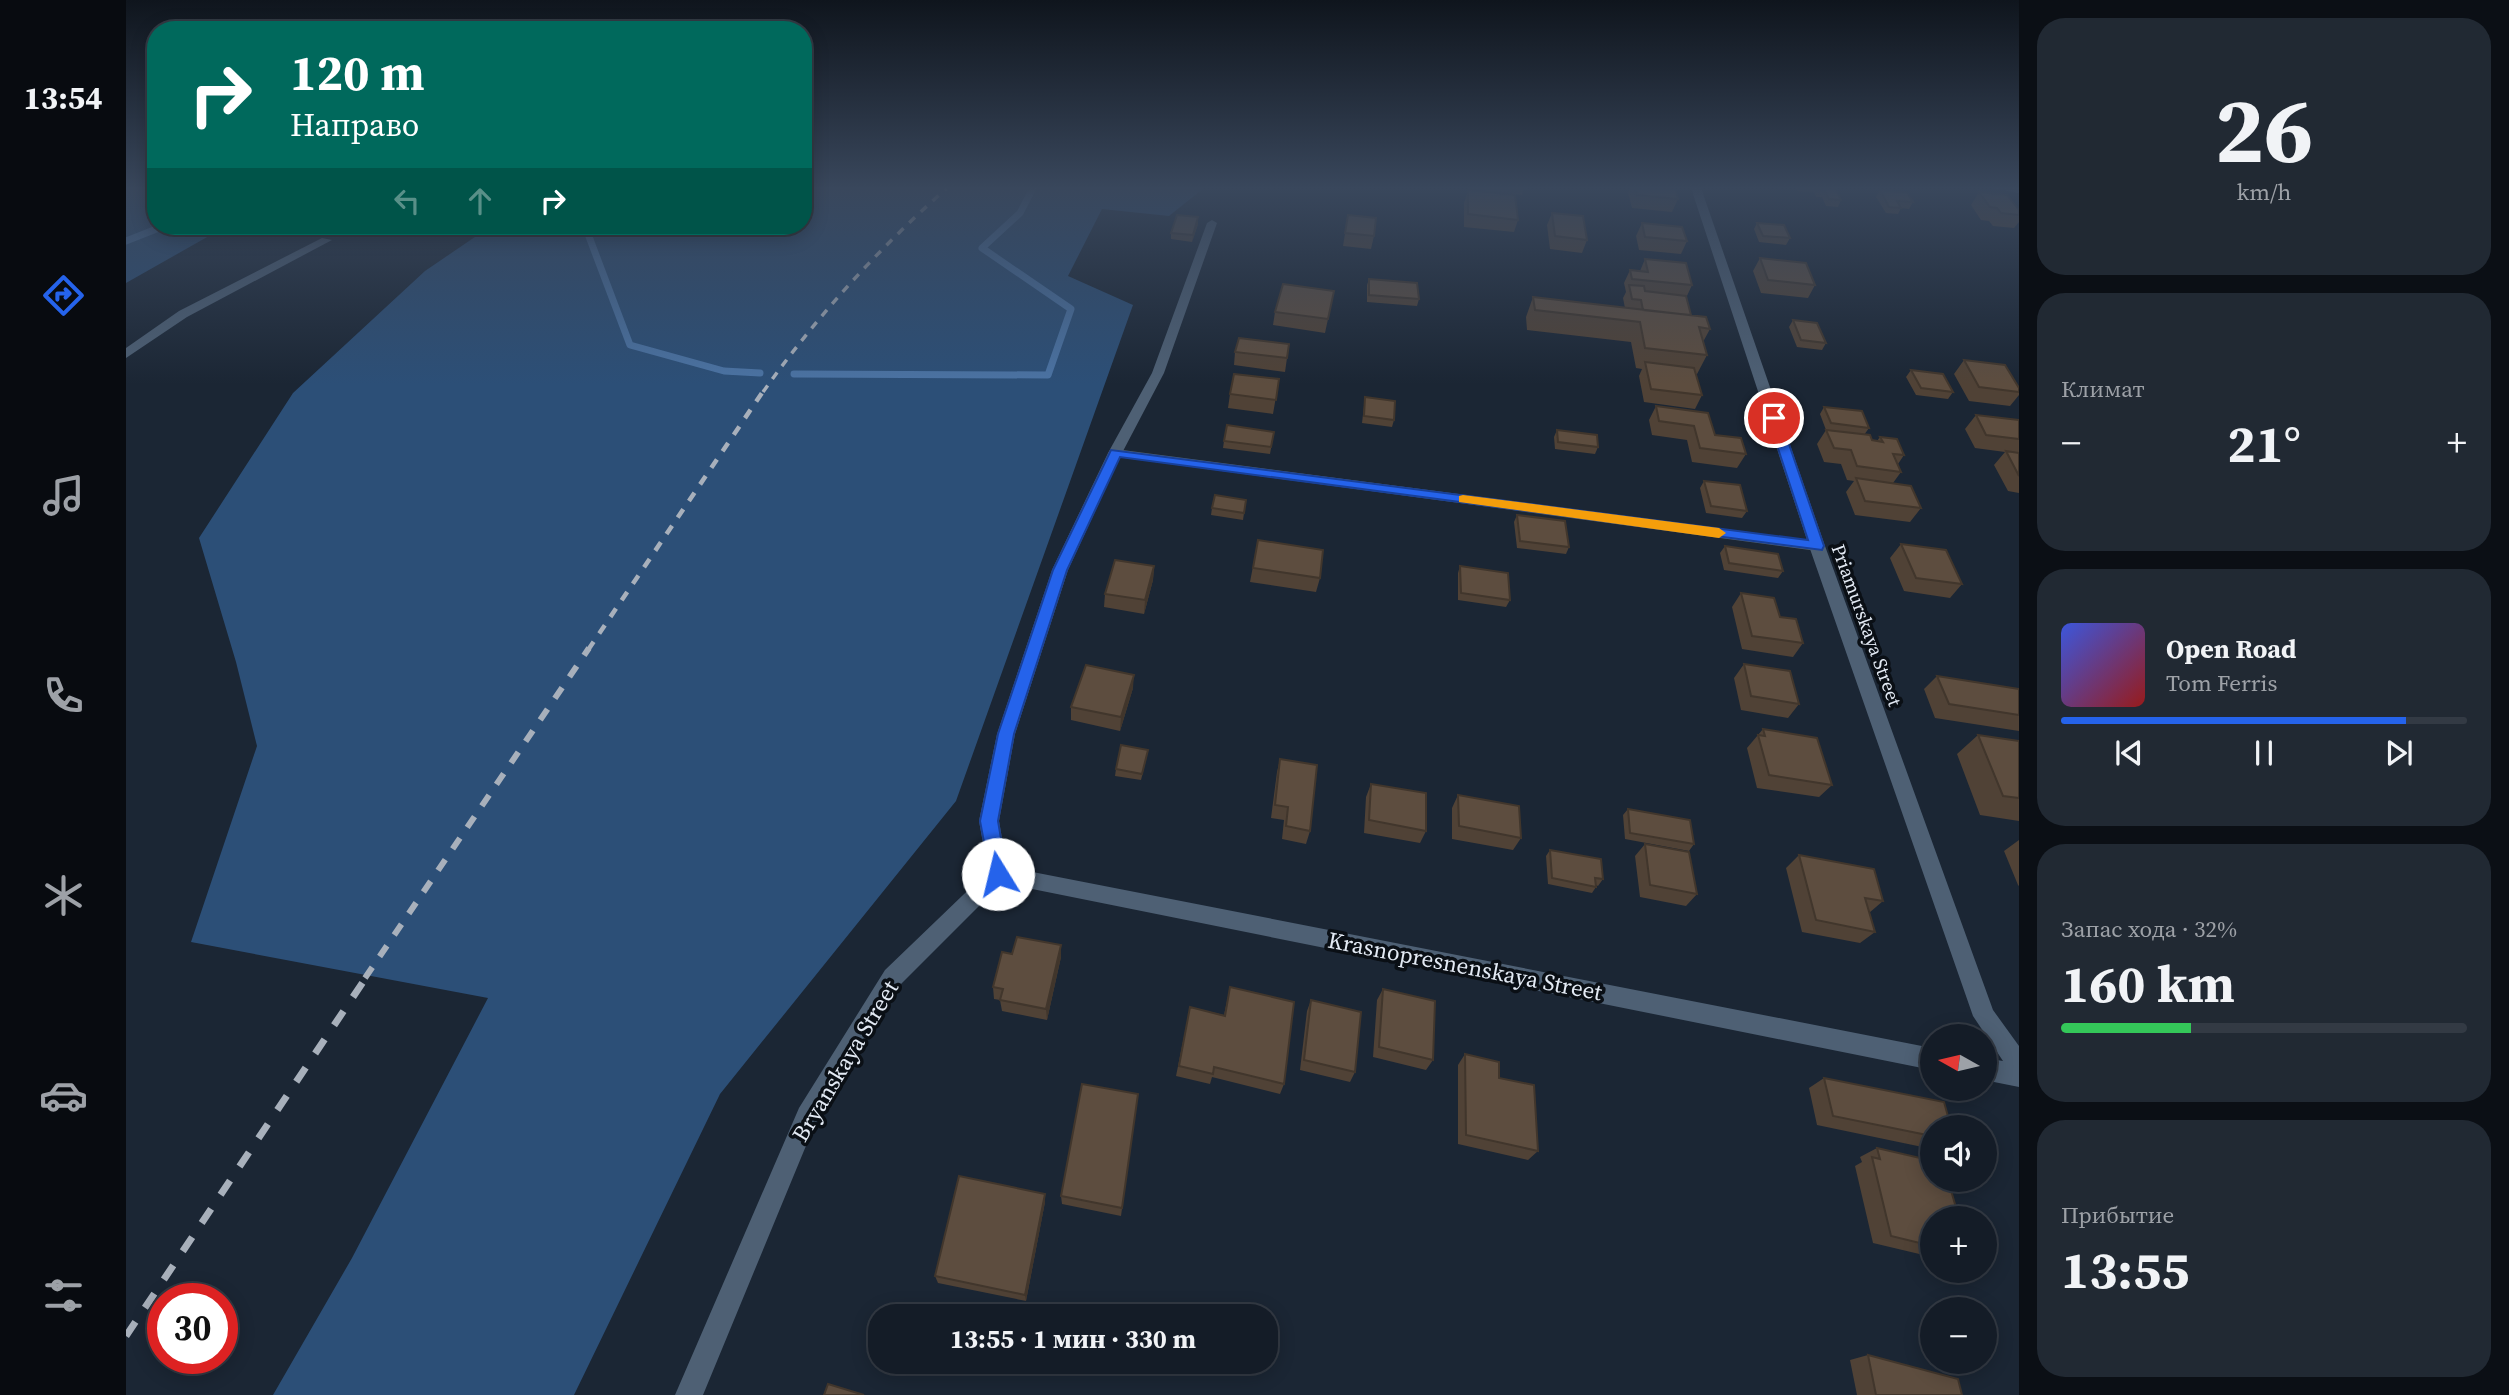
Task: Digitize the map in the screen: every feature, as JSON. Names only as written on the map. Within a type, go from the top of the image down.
[{"type":"street","points":[[126,354],[183,314],[302,253]]},
{"type":"street","points":[[998,874],[989,821],[1006,734],[1060,570],[1115,453],[1158,373],[1201,253]]},
{"type":"street","name":"Priamurskaya Street","points":[[1718,253],[1817,546],[1984,1016],[2019,1065]]},
{"type":"street","points":[[1115,453],[1817,546]]},
{"type":"street","name":"Krasnopresnenskaya Street","points":[[998,874],[1920,1057]]},
{"type":"street","name":"Bryanskaya Street","points":[[689,1395],[807,1116],[893,977],[998,874]]},
{"type":"street","points":[[1997,1072],[2019,1076]]},
{"type":"shaded area","points":[[126,253],[179,253],[126,283]]},
{"type":"shaded area","points":[[451,253],[1080,253],[1068,276],[1133,305],[956,801],[720,1094],[574,1395],[273,1395],[352,1258],[488,998],[191,942],[257,746],[236,662],[199,538],[293,393],[425,271]]},
{"type":"building","points":[[1760,258],[1806,263],[1815,285],[1768,280]]},
{"type":"building","points":[[1645,259],[1686,263],[1692,285],[1632,279],[1630,270],[1648,272]]},
{"type":"building","points":[[1369,279],[1417,283],[1419,299],[1369,295]]},
{"type":"building","points":[[1283,284],[1334,291],[1328,319],[1275,312]]},
{"type":"building","points":[[1629,285],[1644,286],[1645,291],[1686,296],[1691,315],[1643,310],[1641,300],[1632,299]]},
{"type":"building","points":[[1533,297],[1706,317],[1710,329],[1699,327],[1707,355],[1645,348],[1640,322],[1535,310]]},
{"type":"building","points":[[1793,320],[1817,323],[1826,343],[1801,340]]},
{"type":"building","points":[[1239,338],[1289,344],[1287,358],[1235,352]]},
{"type":"building","points":[[1964,360],[2005,365],[2019,392],[1979,387]]},
{"type":"building","points":[[1645,362],[1694,368],[1702,395],[1651,389]]},
{"type":"building","points":[[1911,370],[1943,374],[1953,392],[1921,388]]},
{"type":"building","points":[[1234,374],[1279,379],[1276,400],[1230,394]]},
{"type":"building","points":[[1365,397],[1395,401],[1394,420],[1364,416]]},
{"type":"building","points":[[1656,406],[1708,413],[1715,435],[1741,438],[1746,454],[1700,448],[1694,426],[1659,421]]},
{"type":"building","points":[[1824,407],[1862,411],[1869,428],[1831,423]]},
{"type":"building","points":[[1976,415],[2019,420],[2019,439],[1986,435]]},
{"type":"building","points":[[1227,425],[1274,432],[1271,447],[1224,441]]},
{"type":"building","points":[[1557,430],[1597,435],[1598,447],[1558,442]]},
{"type":"building","points":[[1826,430],[1870,435],[1872,440],[1883,442],[1880,437],[1897,439],[1904,455],[1893,454],[1901,472],[1857,466],[1851,450],[1834,448]]},
{"type":"building","points":[[2006,451],[2019,453],[2019,476]]},
{"type":"building","points":[[1856,478],[1911,486],[1921,508],[1865,501]]},
{"type":"building","points":[[1704,481],[1740,485],[1747,511],[1711,506]]},
{"type":"building","points":[[1215,495],[1246,500],[1244,513],[1212,508]]},
{"type":"building","points":[[1517,515],[1565,521],[1569,547],[1520,541]]},
{"type":"building","points":[[1258,540],[1323,550],[1320,578],[1253,568]]},
{"type":"building","points":[[1901,544],[1946,550],[1962,584],[1916,578]]},
{"type":"building","points":[[1725,546],[1778,554],[1783,571],[1729,563]]},
{"type":"building","points":[[1115,560],[1154,566],[1145,600],[1105,594]]},
{"type":"building","points":[[1460,566],[1508,573],[1510,600],[1461,593]]},
{"type":"building","points":[[1741,593],[1774,598],[1780,617],[1796,619],[1803,643],[1752,636]]},
{"type":"building","points":[[1744,664],[1790,671],[1799,704],[1751,696]]},
{"type":"building","points":[[1086,665],[1134,675],[1121,717],[1071,707]]},
{"type":"building","points":[[1937,676],[2019,689],[2019,715],[1949,704]]},
{"type":"building","points":[[1763,729],[1817,738],[1832,785],[1769,775],[1758,735],[1765,736]]},
{"type":"building","points":[[1978,735],[2019,741],[2019,798],[2003,796]]},
{"type":"building","points":[[1121,745],[1148,750],[1142,774],[1116,769]]},
{"type":"building","points":[[1280,759],[1317,765],[1310,831],[1286,826],[1288,807],[1275,805]]},
{"type":"building","points":[[1371,784],[1426,793],[1426,831],[1369,820]]},
{"type":"building","points":[[1458,795],[1519,806],[1521,838],[1459,826]]},
{"type":"building","points":[[1628,809],[1690,820],[1694,844],[1630,833]]},
{"type":"building","points":[[1645,844],[1689,852],[1697,894],[1650,885]]},
{"type":"building","points":[[1550,850],[1601,859],[1603,879],[1595,878],[1596,887],[1552,878]]},
{"type":"building","points":[[1799,855],[1874,869],[1883,901],[1865,898],[1875,932],[1816,920]]},
{"type":"building","points":[[1017,937],[1061,945],[1046,1009],[1000,1000],[1003,989],[993,987],[1002,952],[1012,954]]},
{"type":"building","points":[[1230,987],[1294,1002],[1284,1084],[1214,1067],[1213,1074],[1179,1066],[1190,1007],[1225,1016]]},
{"type":"building","points":[[1383,989],[1435,1001],[1433,1060],[1379,1047]]},
{"type":"building","points":[[1311,1000],[1361,1012],[1355,1072],[1304,1060]]},
{"type":"building","points":[[1465,1054],[1499,1062],[1499,1078],[1534,1085],[1538,1151],[1466,1135]]},
{"type":"building","points":[[1824,1078],[1920,1097],[1920,1101],[1944,1102],[1948,1115],[1920,1115],[1920,1134],[1833,1116]]},
{"type":"building","points":[[1082,1084],[1138,1094],[1122,1208],[1061,1196]]},
{"type":"building","points":[[1877,1148],[1920,1158],[1920,1192],[1951,1192],[1956,1206],[1920,1206],[1920,1243],[1891,1236],[1872,1157],[1880,1159]]},
{"type":"building","points":[[959,1176],[1045,1194],[1025,1295],[935,1276]]},
{"type":"building","points":[[1868,1355],[1920,1369],[1920,1374],[1939,1374],[1958,1379],[1962,1395],[1876,1395]]},
{"type":"building","points":[[828,1384],[864,1395],[824,1395]]},
{"type":"waterway","points":[[595,253],[630,345],[724,371],[760,373]]},
{"type":"waterway","points":[[794,374],[1048,375],[1071,309],[989,253]]},
{"type":"railway","points":[[763,392],[849,284],[879,253]]},
{"type":"railway","points":[[588,650],[764,390]]},
{"type":"railway","points":[[365,978],[589,648]]},
{"type":"railway","points":[[126,1336],[367,976]]},
{"type":"slow traffic","points":[[1463,499],[1719,533]]},
{"type":"route","points":[[998,874],[989,821],[1006,734],[1060,570],[1115,453],[1817,546],[1774,418]]}]
